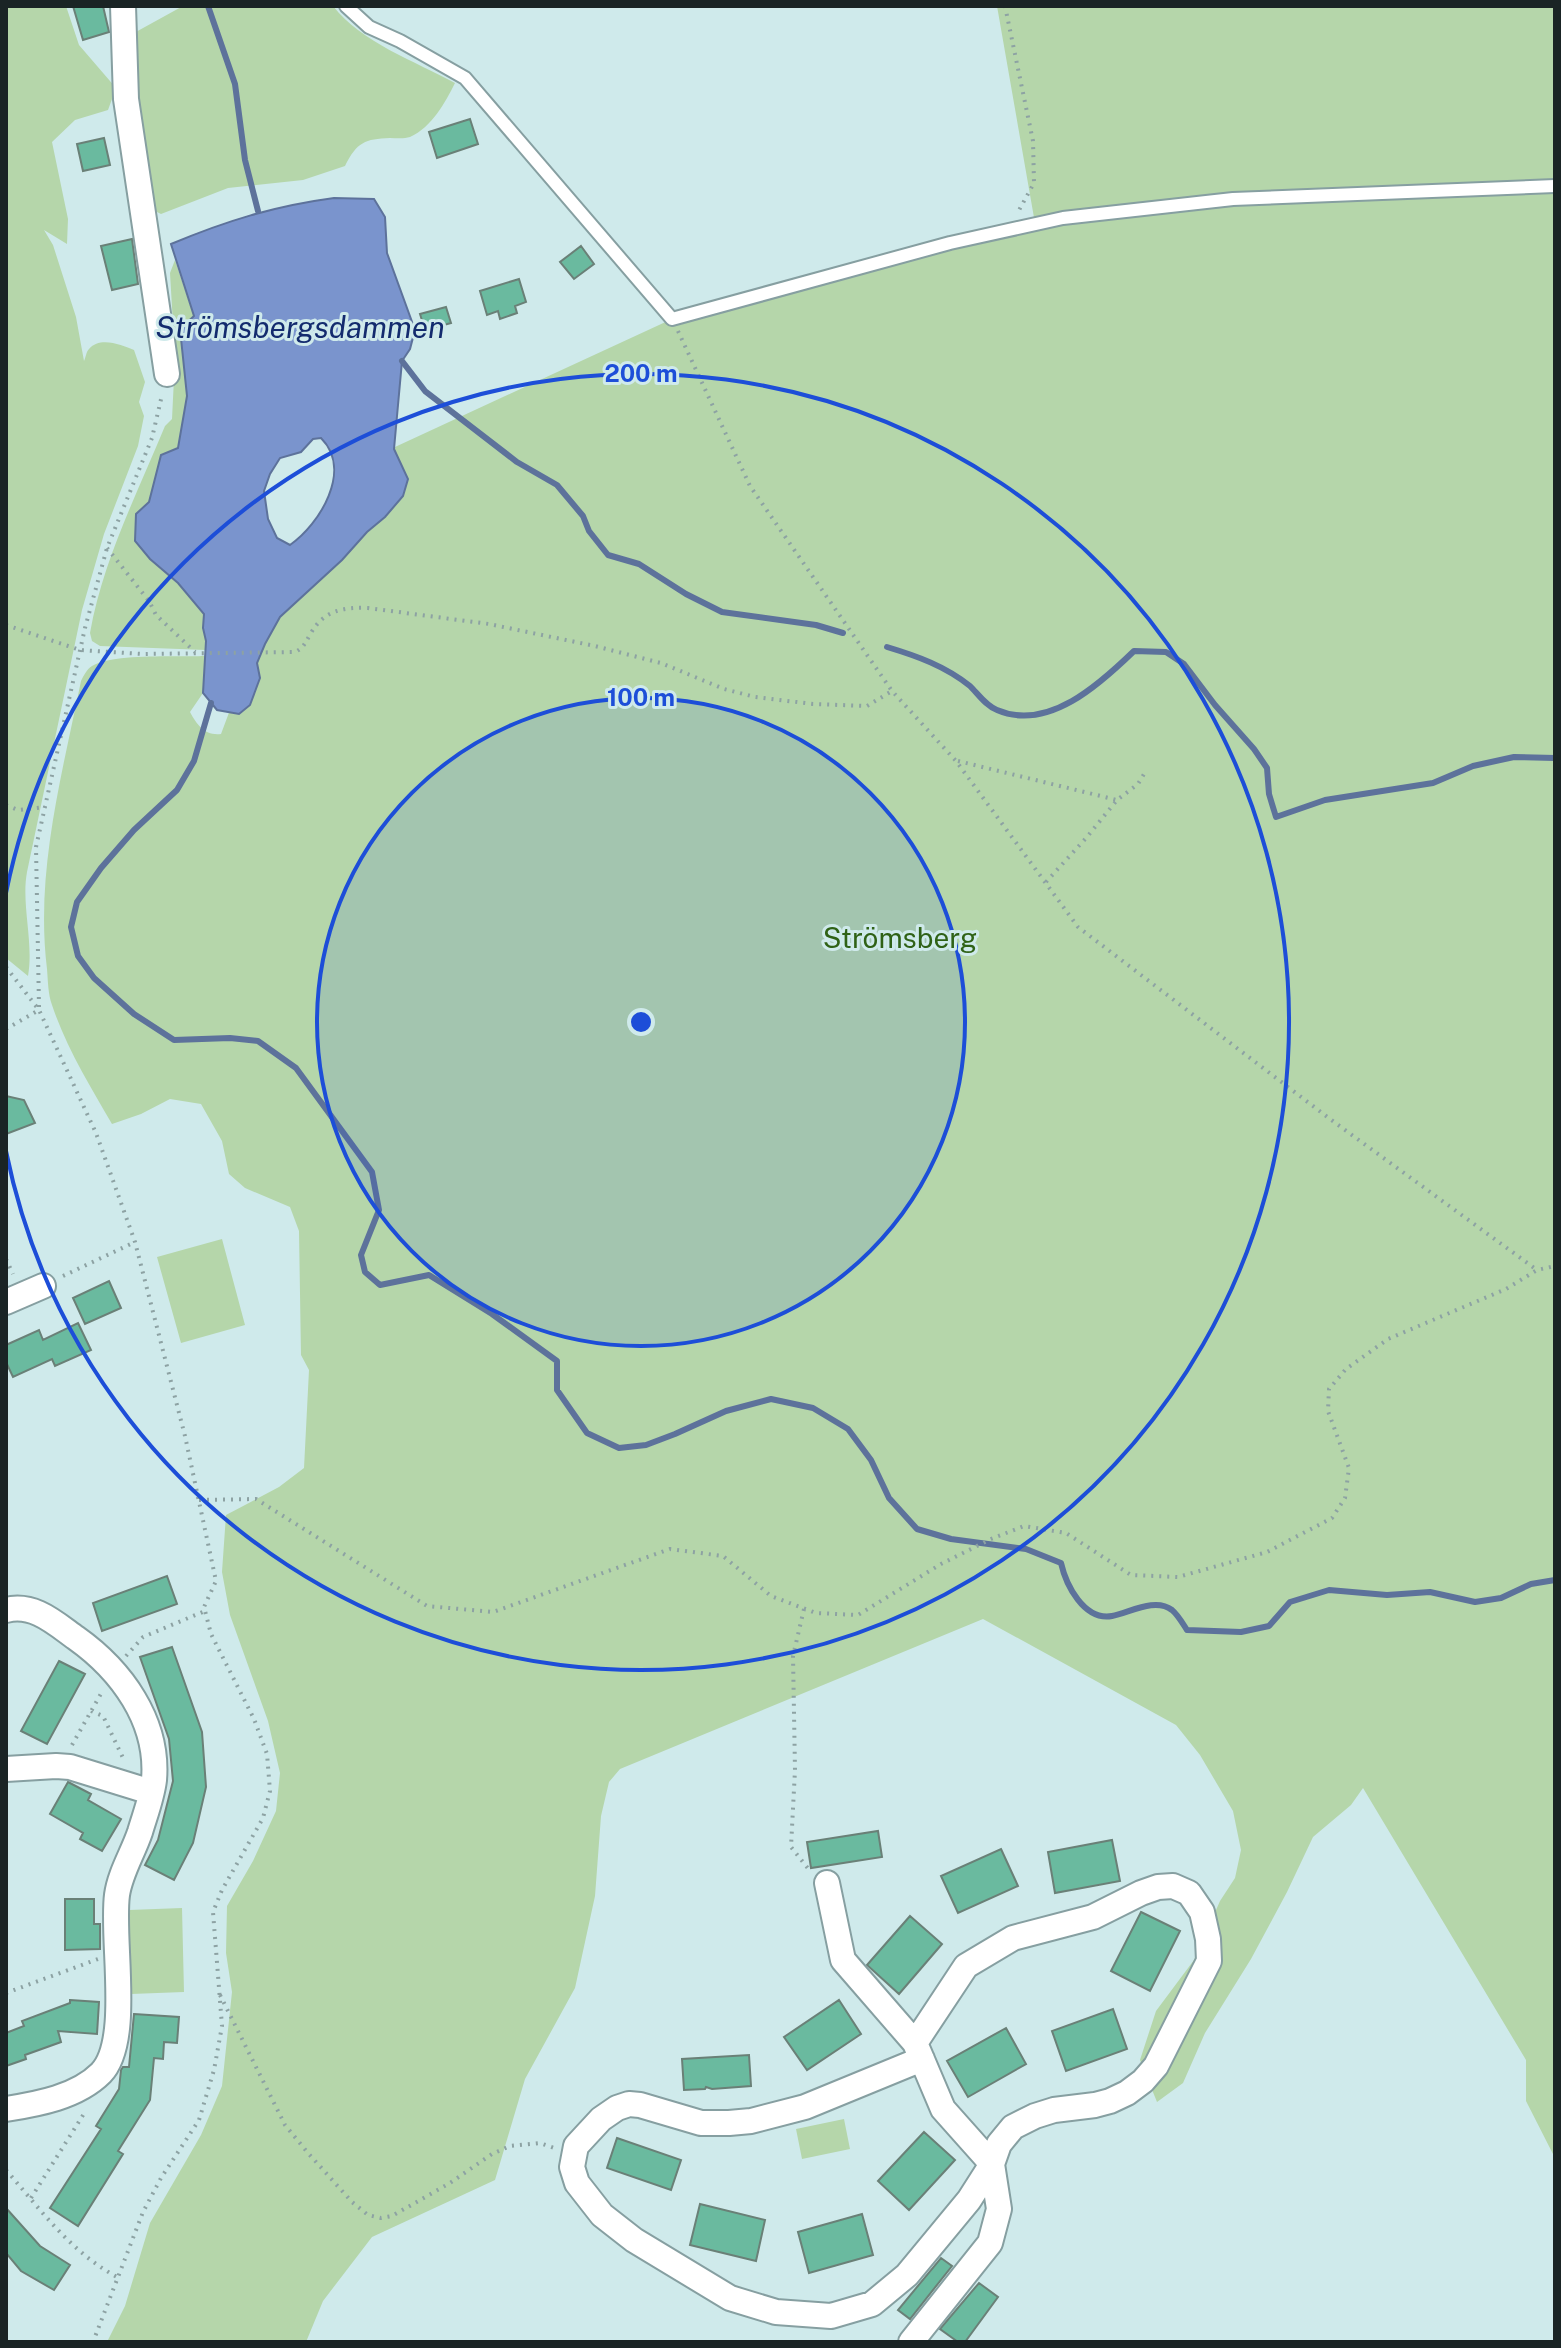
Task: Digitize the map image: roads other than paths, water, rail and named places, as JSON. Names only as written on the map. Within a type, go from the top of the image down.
[{"type":"street","points":[[123,6],[126,99],[167,374]]},
{"type":"street","points":[[6,1302],[43,1286]]},
{"type":"street","points":[[6,1610],[28,1609],[43,1614],[92,1649],[116,1672],[140,1709],[150,1736],[154,1770],[144,1790],[139,1836],[117,1895],[117,2024],[109,2061],[101,2073],[74,2091],[41,2103],[6,2109]]},
{"type":"street","points":[[6,1769],[70,1767],[144,1790]]},
{"type":"street","points":[[827,1883],[843,1960],[919,2051],[943,2109],[992,2164],[999,2209],[990,2243],[911,2342]]},
{"type":"street","points":[[1173,1886],[1189,1893],[1202,1912],[1209,1961],[1156,2066],[1143,2081],[1110,2101],[1054,2110],[1013,2127],[999,2144],[992,2164],[969,2200],[907,2275],[872,2304],[831,2316],[776,2312],[730,2298],[634,2240],[602,2215],[584,2196],[577,2183],[572,2167],[576,2146],[601,2119],[629,2104],[701,2123],[751,2121],[805,2107],[919,2051],[966,1966],[1013,1938],[1093,1917],[1158,1887],[1173,1886]]},
{"type":"lane","points":[[346,6],[369,27],[465,78],[672,319],[1009,229],[1063,218],[1233,199],[1555,186]]},
{"type":"water","name":"Strömsbergsdammen","points":[[334,198],[374,199],[385,217],[387,253],[415,330],[410,349],[402,361],[394,449],[408,479],[403,496],[385,517],[280,617],[257,663],[260,678],[250,705],[239,714],[217,710],[203,693],[204,614],[135,541],[136,514],[149,502],[161,455],[178,448],[187,396],[180,329],[194,316],[171,244],[251,215]],"holes":[[[321,438],[330,451],[334,465],[329,496],[312,524],[290,545],[277,538],[268,519],[264,491],[270,474],[280,458],[301,452],[313,439]]]},
{"type":"waterway","points":[[208,6],[235,84],[245,160],[258,211]]},
{"type":"waterway","points":[[402,361],[425,391],[517,462],[557,485],[583,516],[589,531],[608,555],[639,564],[686,594],[722,612],[816,625],[843,633]]},
{"type":"waterway","points":[[887,647],[941,667],[970,686],[993,708],[1016,715],[1035,715],[1072,701],[1134,651],[1166,652],[1184,664],[1267,768],[1269,794],[1276,817],[1325,800],[1433,783],[1473,766],[1514,757],[1555,758]]},
{"type":"waterway","points":[[211,703],[194,761],[177,790],[134,830],[77,902],[71,927],[78,956],[94,978],[134,1014],[174,1040],[230,1038],[258,1041],[296,1068],[372,1172],[379,1210],[361,1255],[365,1272],[380,1285],[429,1275],[492,1314],[557,1361],[557,1390],[587,1433],[619,1448],[646,1445],[726,1411],[771,1399],[813,1408],[848,1429],[871,1460],[889,1498],[917,1529],[951,1539],[1026,1549],[1061,1563],[1072,1591],[1093,1613],[1112,1616],[1150,1605],[1165,1606],[1172,1610],[1187,1630],[1241,1632],[1269,1626],[1290,1602],[1329,1590],[1387,1595],[1430,1592],[1475,1602],[1501,1598],[1531,1584],[1555,1580]]},
{"type":"park label","name":"Strömsberg","points":[[900,938]]}]
